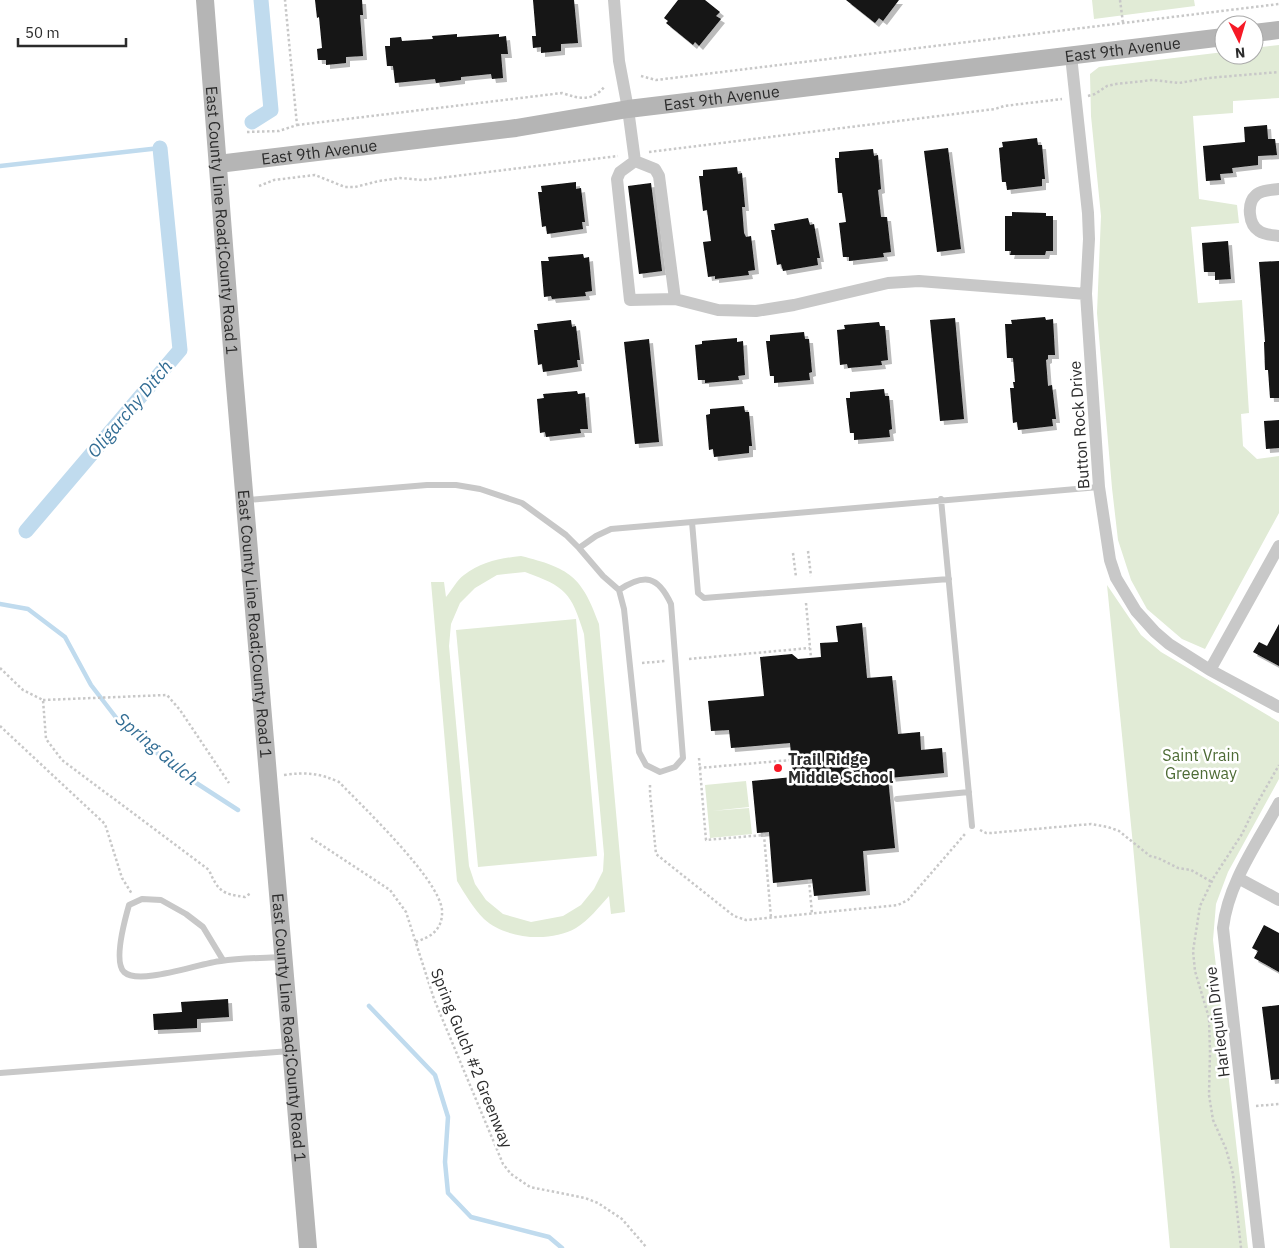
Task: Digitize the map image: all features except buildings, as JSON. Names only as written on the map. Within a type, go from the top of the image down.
[{"type":"main road","name":"East County Line Road;County Road 1","points":[[205,0],[308,1248]]},
{"type":"main road","points":[[1264,32],[1279,30]]},
{"type":"main road","name":"East 9th Avenue","points":[[218,164],[516,128],[628,109],[1214,38]]},
{"type":"street","points":[[614,0],[619,61],[635,156],[655,170],[660,176],[675,299]]},
{"type":"street","name":"Button Rock Drive","points":[[1071,56],[1088,213],[1089,239],[1086,294],[1099,487],[1110,560],[1116,578],[1127,598],[1136,611],[1162,638],[1210,670],[1279,707]]},
{"type":"street","points":[[635,156],[620,172],[617,179],[630,300],[675,299],[718,310],[756,311],[794,305],[888,283],[919,281],[1086,294]]},
{"type":"street","points":[[1279,189],[1256,195],[1252,200],[1250,211],[1252,222],[1257,230],[1279,236]]},
{"type":"street","points":[[1210,670],[1279,546]]},
{"type":"street","name":"Harlequin Drive","points":[[1259,1248],[1223,928],[1225,913],[1238,878],[1279,803]]},
{"type":"street","points":[[1238,878],[1279,900]]},
{"type":"lane","points":[[245,500],[427,484],[456,485],[480,489],[522,503],[566,535],[603,576],[619,590],[624,609],[639,752],[646,765],[660,772],[675,767],[683,758],[671,604],[665,591],[658,583],[644,580],[632,582],[619,590]]},
{"type":"lane","points":[[579,548],[596,536],[611,529],[1099,487]]},
{"type":"lane","points":[[942,500],[972,826]]},
{"type":"lane","points":[[692,522],[698,592],[704,598],[949,578]]},
{"type":"lane","points":[[897,799],[969,792]]},
{"type":"lane","points":[[223,960],[203,927],[186,914],[161,900],[142,899],[129,905],[124,920],[119,965],[125,973],[136,976],[153,976],[223,960],[283,957]]},
{"type":"lane","points":[[0,1073],[291,1051]]},
{"type":"path","points":[[285,0],[297,124]]},
{"type":"path","points":[[1120,0],[1123,23]]},
{"type":"path","points":[[641,76],[656,80],[1279,4]]},
{"type":"path","points":[[1088,96],[1095,94],[1106,86],[1116,84],[1153,80],[1179,83],[1208,78],[1279,72]]},
{"type":"path","points":[[246,132],[279,131],[297,124],[562,93],[581,98],[599,93],[605,86]]},
{"type":"path","points":[[259,186],[274,180],[315,175],[350,188],[400,178],[423,180],[635,156],[1062,99]]},
{"type":"path","points":[[808,551],[811,576]]},
{"type":"path","points":[[793,553],[796,577]]},
{"type":"path","points":[[806,603],[811,658]]},
{"type":"path","points":[[689,659],[810,648]]},
{"type":"path","points":[[642,663],[665,661]]},
{"type":"path","points":[[0,668],[23,690],[42,700],[166,695],[180,710],[229,783]]},
{"type":"path","points":[[42,700],[46,739],[62,760],[209,870],[216,888],[229,895],[245,897],[251,892]]},
{"type":"path","points":[[0,726],[105,824],[122,878],[137,902]]},
{"type":"path","points":[[698,758],[706,840],[764,835],[772,918]]},
{"type":"path","points":[[700,768],[791,760]]},
{"type":"path","points":[[268,778],[304,773],[323,775],[339,782],[412,859],[437,896],[442,910],[439,927],[435,932],[430,937],[415,942]]},
{"type":"path","points":[[650,785],[656,854],[734,916],[746,920],[898,905],[908,900],[972,826],[986,833],[1091,824],[1120,831],[1150,856],[1178,868],[1191,870],[1212,882]]},
{"type":"path","name":"Spring Gulch #2 Greenway","points":[[311,838],[390,890],[406,912],[434,999],[503,1164],[511,1174],[530,1187],[585,1198],[598,1203],[622,1219],[647,1248]]},
{"type":"path","points":[[808,880],[812,914]]},
{"type":"path","points":[[1243,1108],[1279,1104]]},
{"type":"green space","points":[[1092,0],[1194,0],[1195,6],[1094,19]]},
{"type":"green space","points":[[1279,45],[1279,98],[1233,101],[1233,113],[1193,116],[1199,199],[1237,205],[1239,223],[1191,227],[1198,303],[1242,300],[1249,413],[1241,414],[1243,446],[1257,459],[1279,456],[1279,513],[1205,649],[1182,639],[1147,609],[1131,580],[1118,540],[1097,313],[1101,216],[1091,116],[1090,74],[1099,67],[1214,53],[1214,65],[1264,65],[1264,47]]},
{"type":"green space","points":[[521,556],[551,565],[572,576],[586,595],[599,624],[625,912],[611,914],[609,896],[581,925],[565,933],[541,937],[516,935],[493,926],[476,910],[457,881],[431,582],[444,582],[446,597],[464,575],[477,567],[499,559]],"holes":[[[525,572],[550,582],[565,593],[575,609],[584,634],[604,854],[603,871],[594,889],[581,905],[563,916],[531,922],[503,914],[486,900],[475,884],[469,866],[449,646],[451,624],[460,603],[475,588],[497,575]]]},
{"type":"green space","name":"Saint Vrain Greenway","points":[[1107,585],[1141,635],[1161,652],[1279,722],[1279,779],[1228,872],[1216,904],[1213,940],[1248,1248],[1170,1248]]},
{"type":"green space","points":[[576,619],[597,856],[478,867],[456,630]]},
{"type":"green space","points":[[746,781],[749,807],[712,811],[749,808],[752,834],[710,838],[705,785]]},
{"type":"waterway","name":"Oligarchy Ditch","points":[[252,122],[271,110],[261,0]]},
{"type":"waterway","points":[[0,166],[160,148]]},
{"type":"waterway","name":"Oligarchy Ditch","points":[[26,531],[180,350],[160,148]]},
{"type":"waterway","name":"Spring Gulch","points":[[0,604],[28,609],[65,637],[91,685],[121,724],[187,777],[238,810]]},
{"type":"waterway","name":"Spring Gulch","points":[[369,1006],[435,1075],[448,1117],[445,1162],[448,1193],[471,1217],[549,1237],[562,1248]]},
{"type":"place","name":"Trail Ridge Middle School","points":[[778,768]]}]
